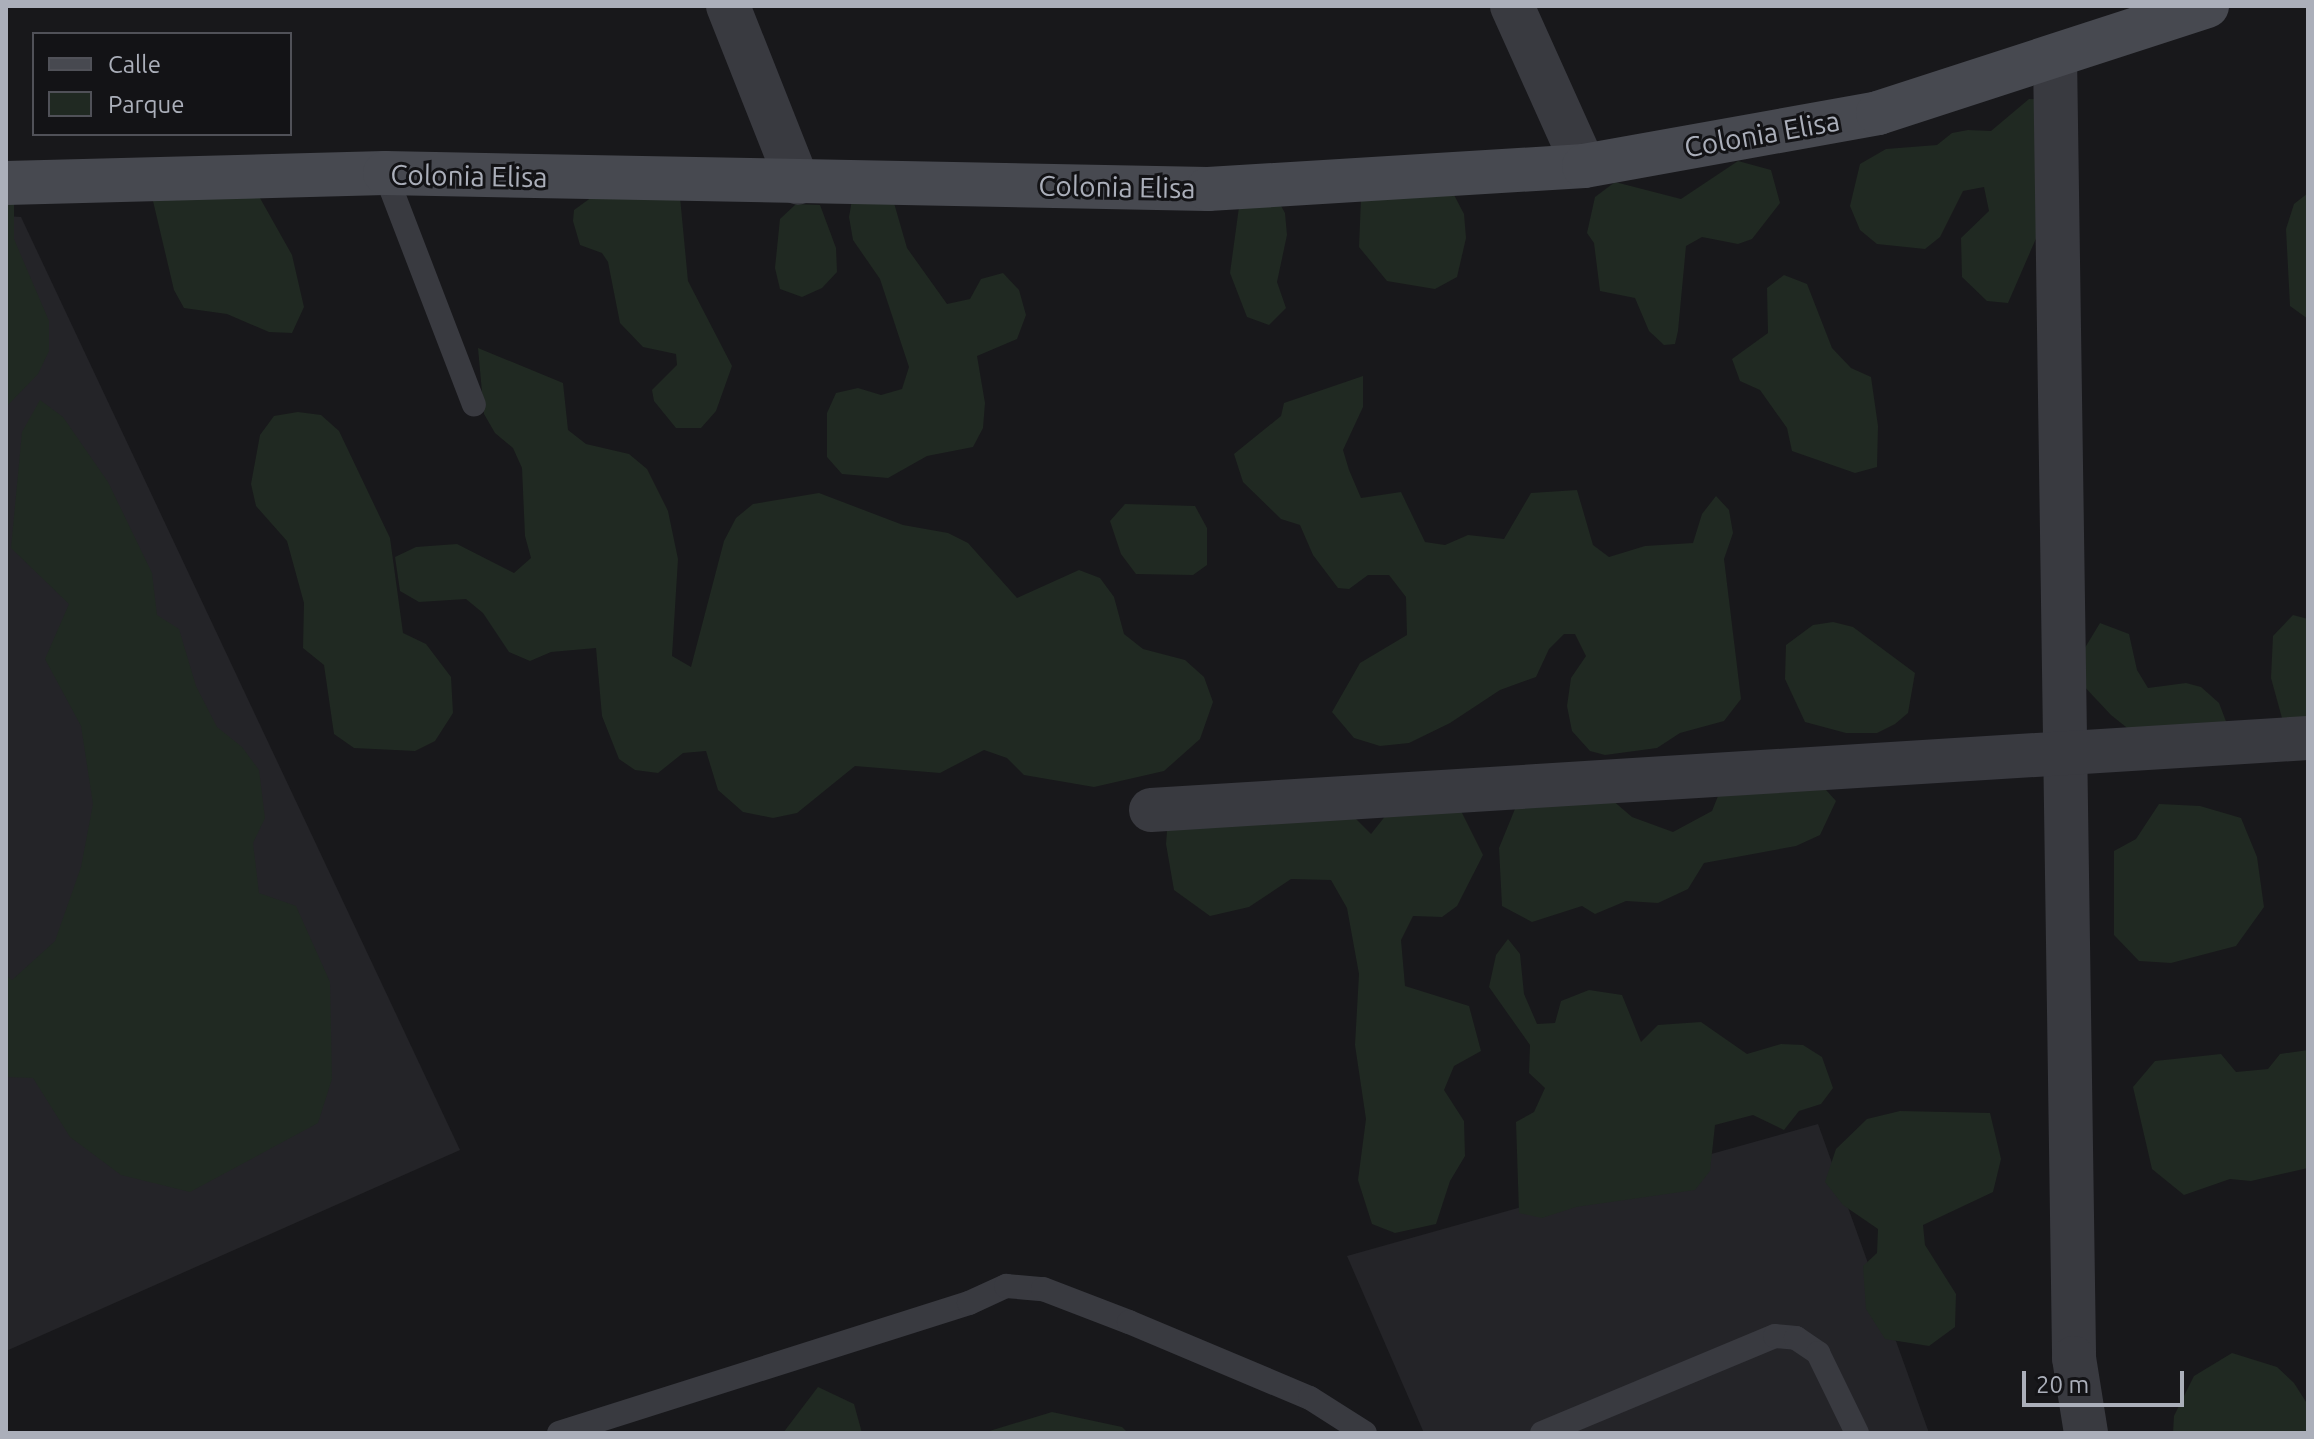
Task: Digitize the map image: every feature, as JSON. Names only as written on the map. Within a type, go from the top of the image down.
[{"type":"street","points":[[728,6],[798,183]]},
{"type":"street","points":[[1512,6],[1584,166]]},
{"type":"street","name":"Colonia Elisa","points":[[6,183],[385,173],[1208,189],[1584,166],[1878,113],[2207,6]]},
{"type":"street","points":[[2055,56],[2074,1358],[2086,1433]]},
{"type":"street","points":[[1151,810],[2308,738]]},
{"type":"lane","points":[[385,173],[474,405]]},
{"type":"lane","points":[[559,1433],[969,1303],[1006,1286],[1043,1289],[1129,1322],[1310,1398],[1365,1433]]},
{"type":"lane","points":[[1542,1433],[1775,1336],[1796,1338],[1818,1353],[1857,1433]]},
{"type":"shaded area","points":[[6,216],[21,217],[460,1150],[6,1351]]},
{"type":"shaded area","points":[[1818,1124],[1929,1433],[1424,1433],[1347,1256]]},
{"type":"green space","points":[[2029,99],[2061,100],[2041,227],[2008,303],[1987,301],[1962,277],[1961,238],[1989,211],[1984,187],[1963,191],[1940,237],[1925,249],[1877,244],[1860,230],[1850,206],[1860,164],[1886,149],[1937,145],[1952,133],[1968,130],[1991,131]]},
{"type":"green space","points":[[1738,161],[1771,170],[1780,203],[1752,239],[1738,244],[1702,237],[1686,246],[1678,331],[1675,344],[1664,345],[1649,331],[1635,298],[1600,291],[1594,243],[1587,233],[1595,197],[1615,182],[1681,199]]},
{"type":"green space","points":[[1272,190],[1285,213],[1287,235],[1277,282],[1286,308],[1269,325],[1247,317],[1230,273],[1239,207]]},
{"type":"green space","points":[[256,191],[292,255],[304,307],[292,333],[269,332],[227,314],[184,308],[174,290],[153,201]]},
{"type":"green space","points":[[1453,193],[1464,214],[1466,238],[1457,277],[1435,289],[1387,281],[1359,247],[1361,199]]},
{"type":"green space","points":[[2308,193],[2308,319],[2290,306],[2286,229],[2294,204]]},
{"type":"green space","points":[[853,194],[894,203],[907,248],[947,304],[970,299],[981,279],[1003,273],[1019,290],[1026,315],[1017,339],[977,356],[985,403],[983,428],[973,447],[927,456],[888,478],[842,474],[827,457],[827,413],[836,393],[858,388],[881,395],[902,389],[909,367],[880,279],[853,240],[849,217]]},
{"type":"green space","points":[[6,196],[14,198],[14,239],[49,321],[49,351],[38,374],[6,407]]},
{"type":"green space","points":[[592,197],[680,197],[688,281],[732,366],[716,411],[701,428],[676,428],[654,401],[652,390],[677,365],[676,354],[643,347],[620,323],[608,262],[602,253],[580,245],[573,221],[574,210]]},
{"type":"green space","points":[[796,204],[820,205],[836,248],[837,272],[822,288],[802,297],[780,289],[775,268],[780,219]]},
{"type":"green space","points":[[1784,275],[1807,284],[1832,348],[1851,368],[1871,377],[1878,426],[1877,467],[1855,473],[1792,451],[1787,428],[1760,390],[1740,381],[1732,359],[1768,333],[1767,288]]},
{"type":"green space","points":[[478,348],[563,383],[568,430],[586,444],[629,454],[647,469],[668,511],[678,559],[672,656],[691,667],[724,541],[736,518],[753,504],[819,493],[903,525],[948,533],[968,543],[1017,598],[1079,570],[1100,578],[1114,597],[1124,634],[1143,649],[1185,660],[1204,677],[1213,702],[1200,739],[1164,771],[1094,787],[1024,775],[1007,758],[984,750],[940,773],[855,766],[797,813],[773,818],[743,812],[718,790],[706,751],[683,753],[658,773],[635,770],[619,759],[602,716],[596,648],[551,652],[530,661],[509,652],[483,613],[466,599],[419,602],[400,591],[395,557],[416,547],[457,544],[514,573],[531,558],[525,536],[522,468],[513,448],[495,433],[484,414]]},
{"type":"green space","points":[[1363,376],[1363,407],[1343,450],[1349,470],[1361,498],[1401,492],[1425,542],[1445,545],[1468,535],[1504,539],[1531,493],[1577,490],[1593,545],[1609,557],[1645,546],[1693,543],[1702,514],[1716,496],[1729,510],[1733,533],[1724,559],[1741,699],[1724,721],[1680,733],[1657,748],[1605,755],[1590,751],[1572,731],[1567,706],[1571,678],[1586,656],[1575,634],[1564,634],[1549,649],[1536,677],[1500,690],[1450,723],[1409,743],[1380,746],[1354,738],[1332,712],[1360,663],[1407,635],[1406,597],[1389,575],[1368,575],[1349,589],[1338,588],[1313,555],[1300,525],[1281,519],[1243,482],[1234,454],[1281,416],[1284,403]]},
{"type":"green space","points":[[40,400],[63,417],[108,482],[152,573],[157,615],[179,629],[196,686],[217,727],[242,747],[259,770],[265,818],[253,843],[259,893],[296,906],[330,982],[332,1079],[318,1123],[190,1192],[121,1175],[70,1137],[33,1078],[6,1077],[6,975],[12,980],[55,941],[81,867],[93,804],[81,726],[45,659],[69,604],[11,548],[22,432]]},
{"type":"green space","points":[[298,412],[321,415],[339,431],[390,538],[403,633],[426,644],[451,677],[453,713],[435,741],[415,751],[354,748],[334,734],[324,665],[303,648],[304,603],[287,541],[256,506],[251,484],[260,435],[274,416]]},
{"type":"green space","points":[[1125,504],[1195,506],[1207,528],[1207,565],[1193,575],[1136,574],[1121,554],[1110,521]]},
{"type":"green space","points":[[2293,615],[2308,619],[2308,730],[2282,718],[2271,678],[2273,636]]},
{"type":"green space","points":[[1833,622],[1853,627],[1915,673],[1908,713],[1877,733],[1846,733],[1805,722],[1785,679],[1786,645],[1813,625]]},
{"type":"green space","points":[[2100,623],[2129,634],[2137,670],[2148,688],[2186,683],[2201,687],[2219,703],[2227,724],[2131,731],[2080,682],[2083,651]]},
{"type":"green space","points":[[1818,781],[1836,801],[1820,835],[1796,846],[1704,863],[1688,889],[1658,903],[1626,901],[1595,914],[1582,906],[1532,922],[1502,906],[1499,848],[1517,804],[1611,799],[1632,817],[1673,832],[1712,811],[1722,786]]},
{"type":"green space","points":[[2159,804],[2200,806],[2241,818],[2257,857],[2264,907],[2236,946],[2171,963],[2139,961],[2114,935],[2114,851],[2136,839]]},
{"type":"green space","points":[[1394,805],[1458,805],[1483,855],[1457,906],[1442,917],[1413,916],[1401,940],[1405,986],[1469,1006],[1481,1051],[1454,1066],[1444,1090],[1464,1121],[1465,1156],[1450,1181],[1436,1224],[1395,1233],[1372,1224],[1358,1180],[1366,1119],[1355,1045],[1359,974],[1347,908],[1331,880],[1291,879],[1249,907],[1210,916],[1174,890],[1166,844],[1168,818],[1347,810],[1371,834]]},
{"type":"green space","points":[[1508,939],[1520,954],[1524,994],[1537,1024],[1555,1023],[1561,1001],[1589,990],[1622,995],[1641,1042],[1658,1025],[1701,1022],[1747,1054],[1781,1044],[1803,1045],[1822,1057],[1833,1088],[1821,1104],[1799,1111],[1784,1130],[1753,1115],[1715,1125],[1710,1171],[1695,1190],[1576,1207],[1542,1218],[1519,1213],[1516,1122],[1534,1112],[1545,1088],[1529,1073],[1530,1045],[1489,987],[1496,955]]},
{"type":"green space","points":[[2308,1050],[2308,1168],[2251,1181],[2230,1179],[2184,1195],[2152,1169],[2133,1087],[2155,1061],[2221,1054],[2236,1072],[2268,1069],[2280,1054]]},
{"type":"green space","points":[[1900,1111],[1990,1113],[2001,1159],[1993,1192],[1923,1225],[1925,1245],[1956,1294],[1955,1327],[1929,1346],[1885,1339],[1866,1309],[1863,1266],[1877,1253],[1878,1229],[1843,1205],[1825,1182],[1836,1149],[1867,1119]]},
{"type":"green space","points":[[2232,1353],[2277,1367],[2294,1383],[2308,1405],[2308,1433],[2173,1433],[2174,1416],[2194,1376]]},
{"type":"green space","points":[[818,1387],[854,1404],[862,1433],[783,1433]]},
{"type":"green space","points":[[1052,1412],[1122,1427],[1128,1433],[983,1433]]}]
